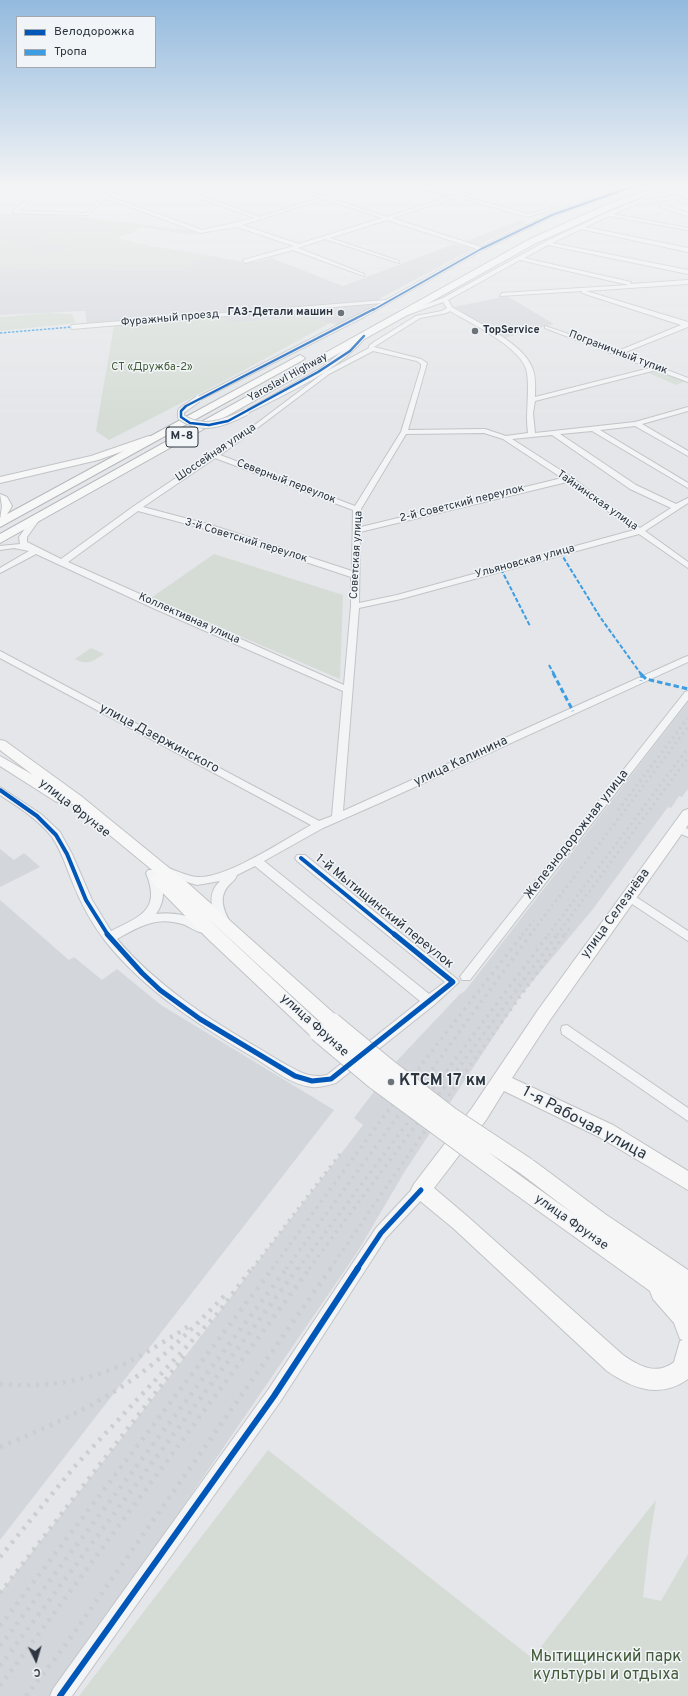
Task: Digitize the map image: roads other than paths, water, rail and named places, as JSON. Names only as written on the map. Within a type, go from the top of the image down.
[{"type":"highway","name":"Yaroslavl Highway","points":[[0,522],[471,264]]},
{"type":"highway","name":"Yaroslavl Highway","points":[[0,539],[491,264]]},
{"type":"main road","points":[[0,480],[109,455],[160,434]]},
{"type":"main road","points":[[0,497],[6,501],[8,506],[0,517]]},
{"type":"main road","points":[[0,736],[40,765],[71,800]]},
{"type":"main road","name":"улица Фрунзе","points":[[0,744],[157,871],[325,1027],[375,1080],[515,1183],[656,1272],[688,1282]]},
{"type":"main road","name":"улица Фрунзе","points":[[0,752],[71,800]]},
{"type":"main road","points":[[0,760],[71,800]]},
{"type":"main road","name":"улица Селезнёва","points":[[421,1190],[479,1114],[544,1014],[630,897],[683,831],[688,814]]},
{"type":"main road","name":"улица Фрунзе","points":[[325,1027],[390,1070],[444,1111],[527,1167],[656,1272],[688,1302]]},
{"type":"main road","name":"1-я Рабочая улица","points":[[501,1081],[606,1131],[688,1180]]},
{"type":"main road","points":[[421,1190],[460,1222],[615,1363],[628,1373],[648,1380],[658,1380],[676,1376],[686,1368],[688,1349]]},
{"type":"main road","points":[[656,1272],[688,1275]]},
{"type":"main road","points":[[656,1272],[683,1317],[688,1332]]},
{"type":"street","points":[[334,264],[362,275]]},
{"type":"street","points":[[293,362],[312,346],[454,264]]},
{"type":"street","points":[[396,317],[445,299],[508,264]]},
{"type":"street","points":[[547,264],[641,285]]},
{"type":"street","points":[[650,264],[688,272]]},
{"type":"street","points":[[502,295],[688,282]]},
{"type":"street","points":[[578,290],[688,325]]},
{"type":"street","points":[[445,299],[446,304],[450,309]]},
{"type":"street","name":"Фуражный проезд","points":[[72,327],[390,300]]},
{"type":"street","name":"Фуражный проезд","points":[[364,303],[380,306]]},
{"type":"street","points":[[362,316],[198,399],[181,411],[181,417],[184,420],[199,424],[219,424],[246,412],[318,372],[350,351],[426,307],[438,306],[450,309],[457,313],[513,347],[522,355],[530,369],[532,400],[530,404],[530,434]]},
{"type":"street","name":"Шоссейная улица","points":[[63,562],[327,373],[372,349],[371,347],[376,343],[418,317],[450,309]]},
{"type":"street","points":[[619,353],[688,325]]},
{"type":"street","name":"Пограничный тупик","points":[[547,327],[688,380]]},
{"type":"street","points":[[350,351],[364,336]]},
{"type":"street","name":"Советская улица","points":[[337,816],[355,606],[358,510],[404,432],[414,405],[424,367],[424,362],[411,357],[372,349]]},
{"type":"street","points":[[532,400],[657,368]]},
{"type":"street","points":[[505,438],[530,434],[636,424],[688,409]]},
{"type":"street","points":[[636,424],[688,454]]},
{"type":"street","points":[[592,428],[688,486]]},
{"type":"street","name":"Тайнинская улица","points":[[404,432],[486,431],[505,438],[568,479],[688,566]]},
{"type":"street","points":[[552,432],[633,487],[676,507]]},
{"type":"street","name":"Северный переулок","points":[[214,455],[358,510]]},
{"type":"street","name":"2-й Советский переулок","points":[[357,530],[568,479]]},
{"type":"street","name":"Ульяновская улица","points":[[355,606],[398,597],[640,531],[688,500]]},
{"type":"street","name":"3-й Советский переулок","points":[[137,508],[165,517],[208,526],[355,575]]},
{"type":"street","points":[[0,571],[33,549],[23,543],[23,537],[36,519]]},
{"type":"street","name":"Коллективная улица","points":[[0,548],[14,546],[33,549],[158,607],[348,690]]},
{"type":"street","name":"улица Дзержинского","points":[[0,654],[319,825]]},
{"type":"street","name":"улица Калинина","points":[[237,871],[337,816],[378,800],[688,659]]},
{"type":"street","name":"Железнодорожная улица","points":[[466,977],[688,694]]},
{"type":"street","points":[[0,790],[42,819],[56,835],[64,848],[90,906],[110,937],[148,980],[210,1025],[306,1082],[322,1082],[331,1079],[430,1002],[257,861]]},
{"type":"street","name":"1-й Мытищинский переулок","points":[[301,858],[453,982],[430,1002]]},
{"type":"street","points":[[141,921],[152,911],[159,897],[156,882],[157,871],[197,881],[212,879],[237,871]]},
{"type":"street","points":[[110,937],[141,921],[161,916],[179,917],[221,932],[215,896],[221,884],[237,871]]},
{"type":"street","points":[[630,897],[688,937]]},
{"type":"street","points":[[567,1030],[688,1115]]},
{"type":"street","points":[[60,1696],[274,1396],[381,1233],[395,1215],[404,1210],[421,1190]]},
{"type":"railway","points":[[618,810],[688,718]]},
{"type":"railway","points":[[530,935],[688,727]]},
{"type":"railway","points":[[548,935],[688,748]]},
{"type":"railway","points":[[557,935],[688,758]]},
{"type":"railway","points":[[522,935],[534,920]]},
{"type":"railway","points":[[565,935],[571,926]]},
{"type":"railway","points":[[272,1269],[428,1056],[523,934]]},
{"type":"railway","points":[[286,1269],[531,934]]},
{"type":"railway","points":[[298,1269],[549,934]]},
{"type":"railway","points":[[309,1269],[558,934]]},
{"type":"railway","points":[[330,1269],[459,1081],[565,934]]},
{"type":"railway","points":[[252,1269],[340,1154]]},
{"type":"railway","points":[[0,1557],[76,1465],[217,1314],[252,1268]]},
{"type":"railway","points":[[0,1626],[273,1268]]},
{"type":"railway","points":[[0,1646],[287,1268]]},
{"type":"railway","points":[[0,1666],[298,1268]]},
{"type":"railway","points":[[0,1686],[310,1268]]},
{"type":"railway","points":[[26,1696],[64,1647],[331,1268]]},
{"type":"railway","points":[[0,1447],[51,1425],[85,1408],[133,1379],[169,1350],[225,1295]]},
{"type":"railway","points":[[0,1384],[44,1384],[84,1378],[122,1365],[180,1332],[191,1324]]},
{"type":"railway","points":[[0,1593],[184,1356]]},
{"type":"place","name":"ГАЗ-Детали машин","points":[[341,313]]},
{"type":"place","name":"TopService","points":[[475,331]]},
{"type":"place","name":"КТСМ 17 км","points":[[391,1082]]},
{"type":"park label","name":"СТ «Дружба-2»","points":[[152,368]]},
{"type":"park label","name":"Мытищинский парк культуры и отдыха","points":[[606,1667]]}]
